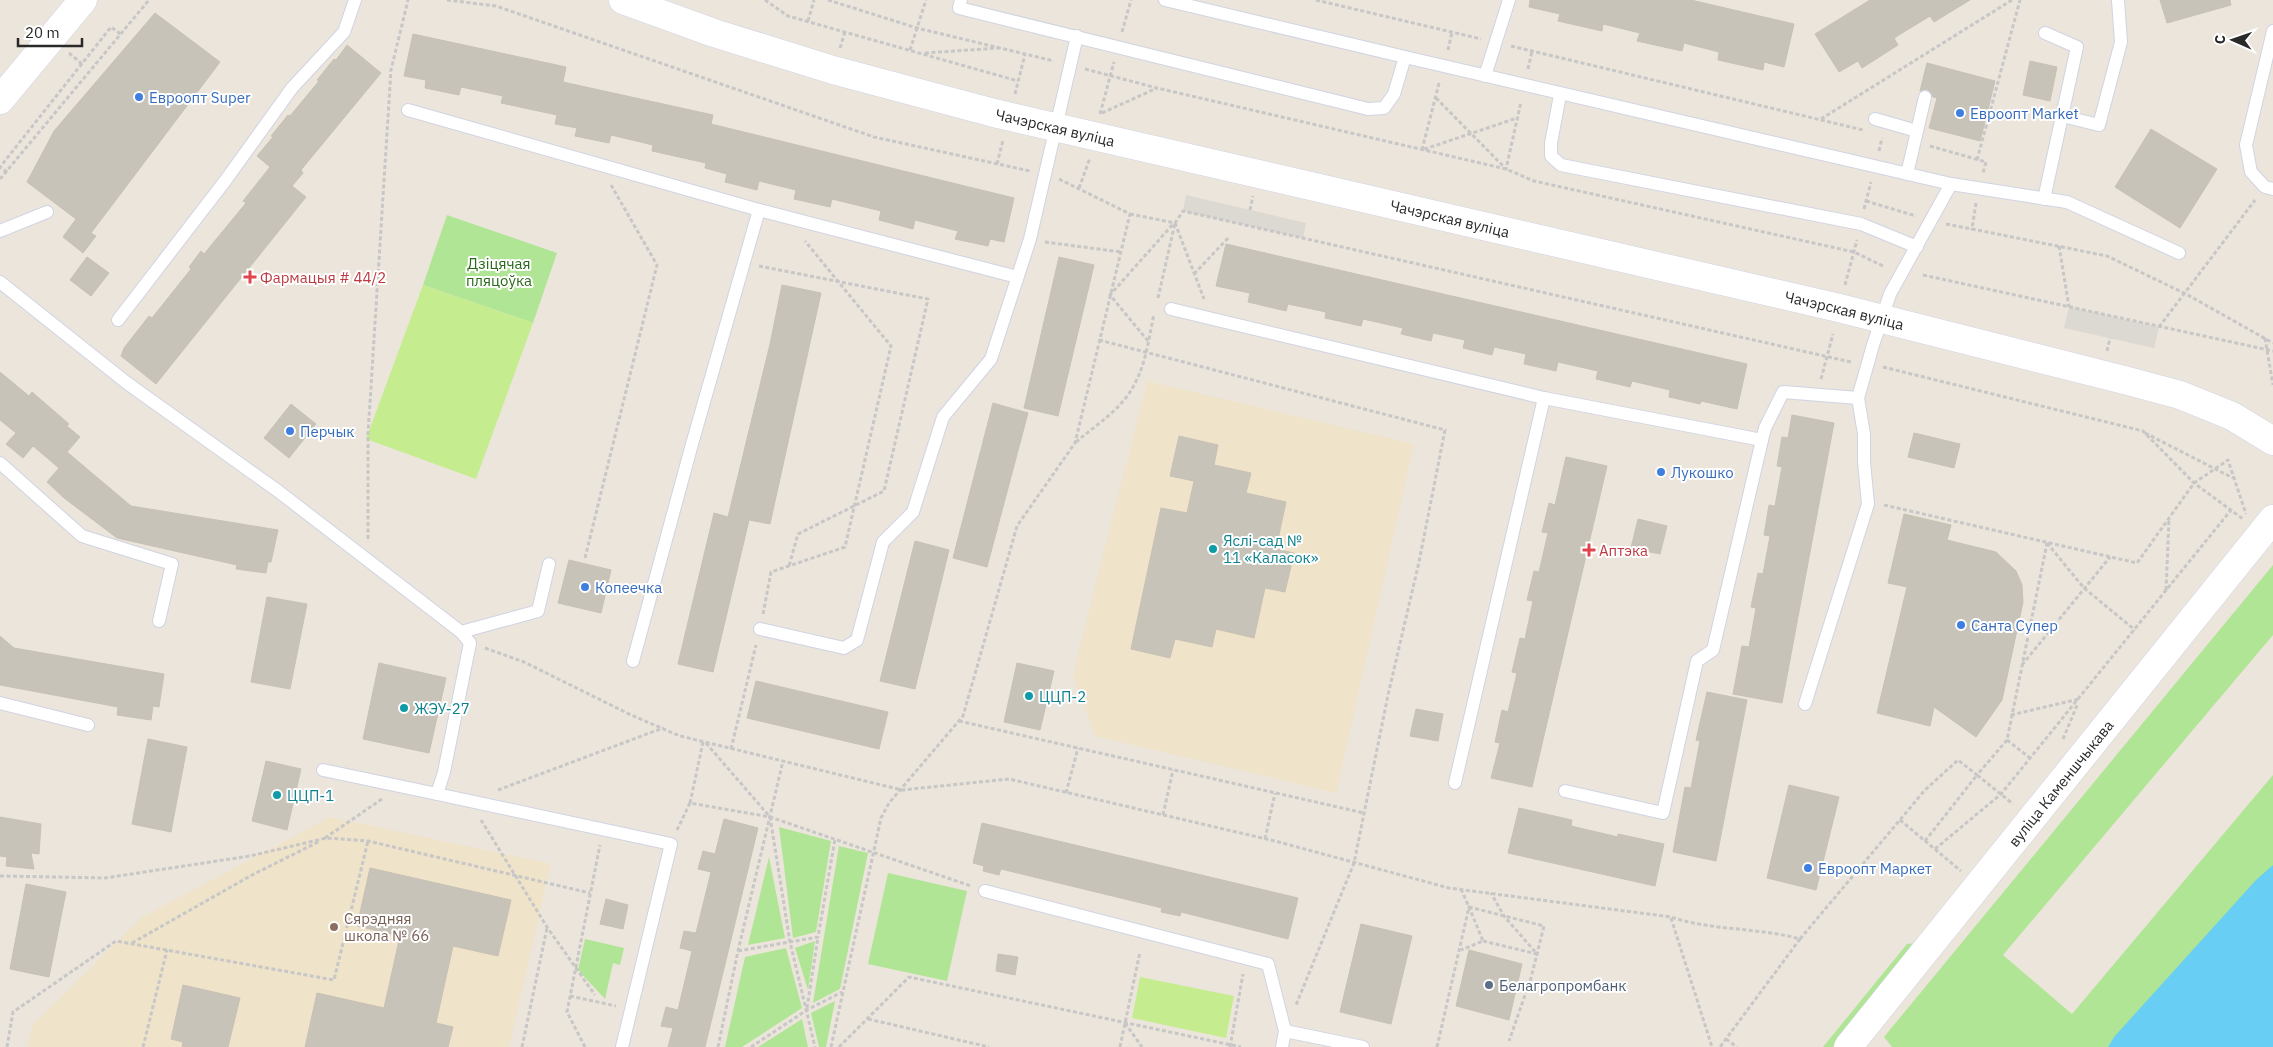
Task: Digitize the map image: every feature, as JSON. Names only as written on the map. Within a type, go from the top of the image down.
[{"type":"main road","points":[[0,100],[83,0]]},
{"type":"main road","name":"Чачэрская вуліца","points":[[623,0],[714,33],[833,70],[1056,127],[1883,318],[2180,395],[2232,416],[2273,440]]},
{"type":"main road","name":"вуліца Каменшчыкава","points":[[1848,1047],[2273,520]]},
{"type":"lane","points":[[118,320],[225,181],[292,88],[344,32],[355,0]]},
{"type":"lane","points":[[961,0],[959,8],[1368,109],[1384,108],[1394,94],[1405,58]]},
{"type":"lane","points":[[1165,0],[1560,95],[1951,184],[1979,190],[2067,202],[2179,253]]},
{"type":"lane","points":[[1485,76],[1509,0]]},
{"type":"lane","points":[[2062,116],[2099,125],[2121,42],[2118,0]]},
{"type":"lane","points":[[2269,188],[2252,172],[2246,144],[2273,31]]},
{"type":"lane","points":[[2044,199],[2077,47],[2045,33]]},
{"type":"lane","points":[[760,628],[844,648],[857,640],[883,542],[913,512],[943,417],[991,359],[1030,239],[1077,36]]},
{"type":"lane","points":[[1560,95],[1551,142],[1551,156],[1561,165],[1861,224],[1917,247]]},
{"type":"lane","points":[[1907,174],[1925,97]]},
{"type":"lane","points":[[408,110],[787,218],[1017,277]]},
{"type":"lane","points":[[1875,119],[1916,136]]},
{"type":"lane","points":[[1805,704],[1868,504],[1864,462],[1864,434],[1858,398],[1890,294],[1951,184]]},
{"type":"lane","points":[[633,661],[759,210]]},
{"type":"lane","points":[[0,231],[47,212]]},
{"type":"lane","points":[[0,282],[127,383],[278,491],[461,632],[470,643],[444,772],[437,794]]},
{"type":"lane","points":[[1171,309],[1544,398],[1762,440]]},
{"type":"lane","points":[[1566,791],[1663,813],[1697,661],[1714,650],[1762,440],[1783,392],[1858,398]]},
{"type":"lane","points":[[1455,782],[1544,398]]},
{"type":"lane","points":[[0,463],[82,536],[172,564],[159,621]]},
{"type":"lane","points":[[461,632],[538,611],[549,564]]},
{"type":"lane","points":[[0,703],[88,724]]},
{"type":"lane","points":[[323,770],[671,844],[622,1047]]},
{"type":"lane","points":[[984,891],[1268,964],[1285,1032],[1282,1047]]},
{"type":"lane","points":[[1285,1032],[1363,1047]]},
{"type":"path","points":[[0,179],[122,35],[149,0]]},
{"type":"path","points":[[368,562],[368,434],[391,70],[408,0]]},
{"type":"path","points":[[447,0],[496,6],[874,137],[1033,171]]},
{"type":"path","points":[[765,0],[788,16],[1018,81]]},
{"type":"path","points":[[808,21],[814,0]]},
{"type":"path","points":[[828,0],[917,28],[1157,88],[1506,169],[1534,181],[1854,252],[1886,268]]},
{"type":"path","points":[[910,50],[926,0]]},
{"type":"path","points":[[1821,120],[2012,0]]},
{"type":"path","points":[[1977,160],[2020,0]]},
{"type":"path","points":[[7,172],[0,167],[111,27],[122,35]]},
{"type":"path","points":[[1422,150],[1452,32]]},
{"type":"path","points":[[922,54],[1003,48]]},
{"type":"path","points":[[1506,169],[1532,51]]},
{"type":"path","points":[[1015,94],[1025,54]]},
{"type":"path","points":[[1100,115],[1157,88]]},
{"type":"path","points":[[1435,98],[1506,169]]},
{"type":"path","points":[[1422,150],[1517,118]]},
{"type":"path","points":[[1882,134],[1916,136],[1986,162],[1972,229],[2107,256],[2186,294],[2273,343]]},
{"type":"path","points":[[997,164],[1003,138]]},
{"type":"path","points":[[1079,188],[1090,158]]},
{"type":"path","points":[[585,558],[657,265],[600,165]]},
{"type":"path","points":[[1054,177],[1130,214],[1175,223]]},
{"type":"path","points":[[2159,327],[2269,188]]},
{"type":"path","points":[[1110,295],[1175,223],[1183,211],[1853,362]]},
{"type":"path","points":[[1074,443],[1130,214]]},
{"type":"path","points":[[731,749],[760,628],[771,572],[845,547],[891,346],[787,218]]},
{"type":"path","points":[[1175,223],[1194,274],[1203,292],[1208,318]]},
{"type":"path","points":[[831,1047],[880,818],[889,803],[963,716],[1017,526],[1074,443],[1116,409],[1134,385],[1146,352],[1175,223]]},
{"type":"path","points":[[1194,274],[1229,237]]},
{"type":"path","points":[[1030,239],[1121,252]]},
{"type":"path","points":[[2059,246],[2069,307]]},
{"type":"path","points":[[744,263],[928,299],[884,491],[798,534],[789,566]]},
{"type":"path","points":[[1923,275],[2273,351]]},
{"type":"path","points":[[1110,295],[1148,341]]},
{"type":"path","points":[[1818,394],[1833,334]]},
{"type":"path","points":[[2265,338],[2273,384]]},
{"type":"path","points":[[1099,340],[1445,430],[1419,562],[1388,695],[1354,863],[1285,1032]]},
{"type":"path","points":[[1880,366],[2143,431],[2234,478]]},
{"type":"path","points":[[1868,504],[2137,563],[2194,483],[2228,460],[2250,523],[2194,483],[2143,431]]},
{"type":"path","points":[[1935,849],[2001,794],[2080,699],[2231,510]]},
{"type":"path","points":[[2166,590],[2169,518]]},
{"type":"path","points":[[2046,543],[2084,588],[2135,630]]},
{"type":"path","points":[[1925,841],[2007,740],[2046,543]]},
{"type":"path","points":[[2020,667],[2110,557]]},
{"type":"path","points":[[470,643],[524,662],[663,728],[704,742],[902,790],[1009,779],[1265,839],[1460,889],[1671,917],[1691,924],[1779,933],[1800,939]]},
{"type":"path","points":[[2011,716],[2080,699]]},
{"type":"path","points":[[2062,741],[2080,699]]},
{"type":"path","points":[[959,721],[1364,813]]},
{"type":"path","points":[[595,995],[575,970],[547,927],[469,801],[663,728]]},
{"type":"path","points":[[2007,740],[2030,758]]},
{"type":"path","points":[[671,844],[690,803],[704,742]]},
{"type":"path","points":[[704,742],[770,817],[790,942],[815,1047]]},
{"type":"path","points":[[1066,792],[1078,748]]},
{"type":"path","points":[[1720,1047],[1800,939],[1924,790],[1958,760],[2016,806]]},
{"type":"path","points":[[718,1047],[738,951],[783,761]]},
{"type":"path","points":[[1163,815],[1173,770]]},
{"type":"path","points":[[132,944],[252,875],[326,838],[401,786]]},
{"type":"path","points":[[1265,839],[1275,793]]},
{"type":"path","points":[[690,803],[770,817],[984,891]]},
{"type":"path","points":[[1900,820],[1962,871],[1968,864]]},
{"type":"path","points":[[585,1047],[567,1012],[603,830]]},
{"type":"path","points":[[0,876],[105,878],[250,856],[326,838],[368,841],[590,893]]},
{"type":"path","points":[[807,1010],[836,839]]},
{"type":"path","points":[[7,1047],[13,1012],[20,1005],[116,941],[334,980],[368,841]]},
{"type":"path","points":[[1460,889],[1483,941]]},
{"type":"path","points":[[1491,893],[1504,916],[1537,954]]},
{"type":"path","points":[[1469,907],[1544,926],[1537,954],[1508,1041]]},
{"type":"path","points":[[1437,1047],[1469,907]]},
{"type":"path","points":[[1671,917],[1712,1047]]},
{"type":"path","points":[[522,1047],[547,927]]},
{"type":"path","points":[[738,951],[818,937]]},
{"type":"path","points":[[1460,950],[1483,941],[1537,954]]},
{"type":"path","points":[[143,1047],[167,950]]},
{"type":"path","points":[[1120,1047],[1140,952]]},
{"type":"path","points":[[1230,1046],[1246,959]]},
{"type":"path","points":[[839,1047],[909,977],[1241,1047]]},
{"type":"path","points":[[751,1047],[807,1010],[842,992]]},
{"type":"path","points":[[570,996],[631,1010]]},
{"type":"path","points":[[867,1019],[989,1047]]},
{"type":"path","points":[[1125,1023],[1142,1047]]},
{"type":"path","points":[[1726,1039],[1737,1047]]},
{"type":"shaded area","points":[[1186,195],[1306,223],[1303,238],[1183,211]]},
{"type":"shaded area","points":[[2069,307],[2159,327],[2154,348],[2064,328]]},
{"type":"shaded area","points":[[1147,381],[1414,444],[1336,793],[1095,736],[1073,675]]},
{"type":"shaded area","name":"Сярэдняя школа № 66","points":[[330,817],[551,864],[509,1047],[27,1047],[33,1025],[141,918]]},
{"type":"green space","name":"Дзіцячая пляцоўка","points":[[447,215],[557,253],[533,323],[423,285]]},
{"type":"green space","points":[[423,285],[533,323],[476,479],[366,439]]},
{"type":"green space","points":[[2273,565],[2273,635],[2003,955],[2072,1014],[2273,775],[2273,1047],[1892,1047],[1884,1037]]},
{"type":"green space","points":[[779,827],[831,841],[816,932],[793,938]]},
{"type":"green space","points":[[839,846],[868,853],[840,989],[813,1003]]},
{"type":"green space","points":[[769,857],[785,938],[748,945]]},
{"type":"green space","points":[[888,873],[967,891],[947,981],[868,964]]},
{"type":"green space","points":[[585,939],[624,948],[620,965],[613,963],[605,999],[578,970]]},
{"type":"green space","points":[[815,941],[808,990],[795,948]]},
{"type":"green space","points":[[1916,943],[1833,1047],[1823,1047],[1907,944]]},
{"type":"green space","points":[[786,948],[802,1008],[742,1047],[725,1047],[745,957]]},
{"type":"green space","points":[[1140,977],[1234,996],[1226,1038],[1132,1018]]},
{"type":"green space","points":[[835,1001],[826,1047],[819,1047],[811,1013]]},
{"type":"green space","points":[[802,1019],[808,1047],[758,1047]]},
{"type":"water","points":[[2273,865],[2273,1047],[2108,1047],[2114,1037],[2256,880]]},
{"type":"building","points":[[1530,0],[1691,0],[1794,24],[1784,67],[1764,62],[1763,70],[1718,60],[1719,52],[1684,43],[1682,51],[1637,41],[1640,33],[1603,24],[1602,31],[1558,21],[1560,14],[1529,7]]},
{"type":"building","points":[[1870,0],[1970,0],[1934,22],[1930,16],[1894,38],[1898,45],[1862,68],[1858,61],[1839,72],[1815,34]]},
{"type":"building","points":[[2160,0],[2230,0],[2231,5],[2167,23]]},
{"type":"building","name":"Евроопт Super","points":[[155,13],[220,62],[91,233],[96,236],[83,253],[63,237],[76,219],[27,182],[54,131]]},
{"type":"building","points":[[413,34],[566,67],[563,82],[713,115],[711,124],[1014,198],[1004,242],[990,239],[988,246],[955,239],[958,231],[915,220],[913,229],[879,220],[881,211],[832,199],[830,207],[794,199],[796,190],[759,181],[757,190],[725,182],[727,174],[705,168],[706,163],[652,151],[653,145],[611,135],[609,143],[575,136],[577,128],[555,124],[557,115],[501,103],[503,96],[461,87],[459,95],[425,88],[426,80],[404,76]]},
{"type":"building","points":[[347,45],[381,73],[301,170],[303,173],[292,186],[306,197],[156,384],[121,356],[124,348],[149,316],[152,318],[191,269],[189,267],[201,251],[204,254],[246,203],[243,201],[270,167],[257,156],[288,115],[290,116]]},
{"type":"building","points":[[2030,61],[2057,67],[2050,101],[2023,95]]},
{"type":"building","name":"Евроопт Market","points":[[1927,63],[1995,81],[1980,141],[1929,128],[1937,98],[1933,97],[1927,89],[1920,91]]},
{"type":"building","points":[[2151,129],[2217,169],[2180,228],[2115,187]]},
{"type":"building","points":[[1226,244],[1747,364],[1737,409],[1701,401],[1700,404],[1669,397],[1670,390],[1632,381],[1630,387],[1596,379],[1598,371],[1558,362],[1556,371],[1524,364],[1526,354],[1494,347],[1492,355],[1463,348],[1465,340],[1433,333],[1431,341],[1401,334],[1403,328],[1363,319],[1361,326],[1325,318],[1326,312],[1288,304],[1286,311],[1248,302],[1250,293],[1216,286]]},
{"type":"building","points":[[87,257],[109,273],[91,296],[70,280]]},
{"type":"building","points":[[1059,257],[1094,265],[1058,416],[1024,408]]},
{"type":"building","points":[[782,285],[821,293],[770,524],[749,520],[713,672],[678,664],[714,513],[728,517],[770,344]]},
{"type":"building","points":[[0,372],[29,396],[32,392],[69,424],[67,426],[80,437],[67,452],[131,506],[278,530],[271,562],[268,562],[266,573],[236,569],[237,565],[117,538],[64,498],[47,482],[59,468],[33,446],[23,458],[6,444],[16,433],[0,420]]},
{"type":"building","points":[[993,403],[1028,413],[987,567],[953,558]]},
{"type":"building","name":"Перчык","points":[[291,404],[316,424],[289,458],[264,438]]},
{"type":"building","points":[[1792,415],[1834,423],[1782,703],[1733,694],[1742,646],[1749,647],[1756,608],[1751,607],[1758,573],[1763,574],[1770,536],[1764,535],[1769,505],[1775,506],[1782,467],[1777,466],[1782,437],[1788,438]]},
{"type":"building","points":[[1914,433],[1960,444],[1954,468],[1908,457]]},
{"type":"building","name":"Яслі-сад № 11 «Каласок»","points":[[1179,436],[1218,445],[1214,465],[1251,473],[1246,493],[1286,502],[1276,549],[1294,553],[1285,592],[1265,588],[1254,638],[1216,629],[1212,647],[1175,639],[1170,658],[1131,649],[1161,508],[1187,513],[1194,481],[1170,476]]},
{"type":"building","points":[[1566,457],[1607,466],[1532,787],[1491,778],[1500,743],[1495,742],[1502,710],[1508,712],[1517,673],[1512,672],[1520,638],[1525,639],[1533,601],[1527,600],[1534,571],[1539,572],[1548,533],[1542,532],[1549,503],[1555,505]]},
{"type":"building","points":[[1904,514],[1951,525],[1947,540],[1996,552],[2016,571],[2022,585],[2023,602],[2002,700],[1976,737],[1934,707],[1930,726],[1877,713],[1907,587],[1888,583]]},
{"type":"building","points":[[1638,519],[1667,526],[1660,554],[1631,548]]},
{"type":"building","points":[[915,541],[949,550],[915,689],[880,681]]},
{"type":"building","name":"Копеечка","points":[[569,560],[611,570],[601,613],[558,603]]},
{"type":"building","points":[[267,597],[307,604],[290,689],[251,682]]},
{"type":"building","points":[[0,636],[14,648],[164,674],[159,707],[153,706],[151,720],[117,715],[118,707],[0,685]]},
{"type":"building","name":"ЖЭУ-27","points":[[379,663],[446,678],[429,753],[363,739]]},
{"type":"building","name":"ЦЦП-2","points":[[1017,663],[1054,671],[1040,730],[1004,722]]},
{"type":"building","points":[[756,681],[888,712],[879,749],[747,718]]},
{"type":"building","points":[[1707,692],[1747,700],[1716,861],[1673,852],[1685,787],[1691,788],[1700,741],[1696,740]]},
{"type":"building","points":[[1416,709],[1443,714],[1438,741],[1410,736]]},
{"type":"building","points":[[148,739],[187,747],[171,832],[132,824]]},
{"type":"building","name":"ЦЦП-1","points":[[266,761],[301,769],[287,830],[252,821]]},
{"type":"building","points":[[1789,785],[1839,797],[1816,890],[1767,878]]},
{"type":"building","points":[[1519,808],[1572,820],[1571,826],[1618,837],[1618,834],[1664,844],[1655,886],[1508,853]]},
{"type":"building","points":[[0,817],[41,824],[39,854],[31,853],[34,869],[6,866],[7,857],[0,856]]},
{"type":"building","points":[[724,819],[758,828],[705,1047],[668,1047],[673,1028],[661,1026],[666,1007],[678,1010],[692,951],[680,948],[684,931],[696,933],[711,872],[698,869],[703,851],[715,854]]},
{"type":"building","points":[[982,823],[1298,898],[1288,939],[1181,912],[1180,916],[1161,912],[1162,908],[1001,869],[999,875],[983,871],[984,866],[973,863]]},
{"type":"building","points":[[370,868],[511,900],[498,956],[453,946],[436,1023],[453,1027],[448,1047],[305,1047],[317,993],[384,1008],[400,936],[357,926]]},
{"type":"building","points":[[26,884],[66,892],[49,977],[10,969]]},
{"type":"building","points":[[606,899],[628,905],[623,929],[600,924]]},
{"type":"building","points":[[1361,924],[1412,936],[1391,1024],[1340,1012]]},
{"type":"building","name":"Белагропромбанк","points":[[1469,950],[1522,964],[1509,1020],[1456,1006]]},
{"type":"building","points":[[998,954],[1018,957],[1015,975],[996,971]]},
{"type":"building","points":[[183,985],[240,998],[228,1047],[182,1047],[183,1042],[171,1039]]},
{"type":"place","name":"Евроопт Super","points":[[139,97]]},
{"type":"place","name":"Евроопт Market","points":[[1960,113]]},
{"type":"place","name":"Фармацыя # 44/2","points":[[250,277]]},
{"type":"place","name":"Перчык","points":[[290,431]]},
{"type":"place","name":"Лукошко","points":[[1661,472]]},
{"type":"place","name":"Яслі-сад № 11 «Каласок»","points":[[1213,549]]},
{"type":"place","name":"Аптэка","points":[[1589,550]]},
{"type":"place","name":"Копеечка","points":[[585,587]]},
{"type":"place","name":"Санта Супер","points":[[1961,625]]},
{"type":"place","name":"ЦЦП-2","points":[[1029,696]]},
{"type":"place","name":"ЖЭУ-27","points":[[404,708]]},
{"type":"place","name":"ЦЦП-1","points":[[277,795]]},
{"type":"place","name":"Евроопт Маркет","points":[[1808,868]]},
{"type":"place","name":"Сярэдняя школа № 66","points":[[334,927]]},
{"type":"place","name":"Белагропромбанк","points":[[1489,985]]}]
